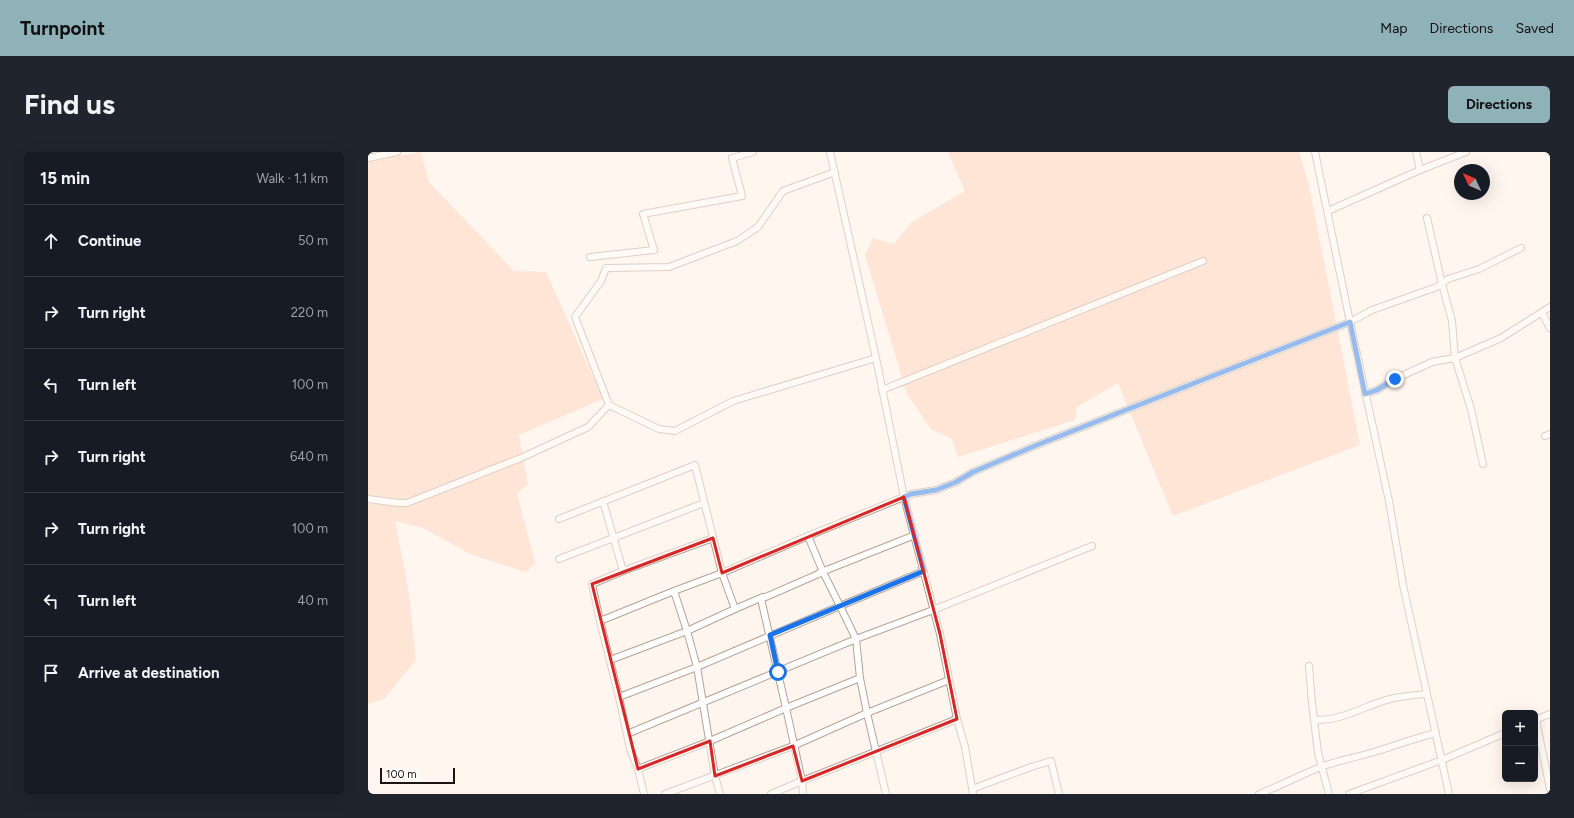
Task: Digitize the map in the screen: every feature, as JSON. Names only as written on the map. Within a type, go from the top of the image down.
[{"type":"street","points":[[368,158],[397,152]]},
{"type":"street","points":[[590,257],[654,250],[643,214],[742,196],[732,158],[753,152]]},
{"type":"street","points":[[830,152],[876,358],[904,497],[940,634],[957,719],[965,747],[972,791],[1031,767],[1050,761],[1059,794]]},
{"type":"street","points":[[1315,152],[1365,394],[1389,501],[1402,580],[1449,794]]},
{"type":"street","points":[[1416,152],[1420,170]]},
{"type":"street","points":[[1328,211],[1420,170],[1466,152]]},
{"type":"street","points":[[835,172],[782,191],[758,227],[737,241],[669,267],[606,268],[601,281],[575,317],[609,405],[659,429],[675,431],[733,401],[876,358]]},
{"type":"street","points":[[1427,218],[1452,321],[1455,358],[1471,409],[1483,464]]},
{"type":"street","points":[[600,621],[722,573],[911,494],[936,490],[956,482],[973,472],[1037,445],[1350,322],[1372,310],[1442,284],[1448,279],[1479,269],[1521,248]]},
{"type":"street","points":[[882,390],[1203,261]]},
{"type":"street","points":[[1365,394],[1377,390],[1395,379],[1432,362],[1455,358],[1501,338],[1550,307]]},
{"type":"street","points":[[1542,313],[1550,328]]},
{"type":"street","points":[[368,499],[407,503],[523,457],[588,427],[609,405]]},
{"type":"street","points":[[559,519],[695,464],[722,573],[735,609]]},
{"type":"street","points":[[603,501],[623,571]]},
{"type":"street","points":[[558,559],[704,502]]},
{"type":"street","points":[[610,660],[687,631],[735,609],[915,535]]},
{"type":"street","points":[[808,536],[823,572],[856,639],[860,678],[886,794]]},
{"type":"street","points":[[644,794],[638,769],[630,749],[592,584],[713,538]]},
{"type":"street","points":[[627,734],[856,639],[933,610],[1092,546]]},
{"type":"street","points":[[619,697],[697,667],[924,571]]},
{"type":"street","points":[[804,794],[761,599],[823,572]]},
{"type":"street","points":[[674,591],[697,667],[715,776],[720,794]]},
{"type":"street","points":[[1309,666],[1318,754],[1329,794]]},
{"type":"street","points":[[638,769],[710,741],[860,678]]},
{"type":"street","points":[[665,794],[793,746],[867,713],[949,680]]},
{"type":"street","points":[[1314,719],[1322,721],[1333,719],[1390,698],[1427,694]]},
{"type":"street","points":[[1538,719],[1550,714]]},
{"type":"street","points":[[771,794],[957,719]]},
{"type":"street","points":[[1259,794],[1322,767],[1363,754],[1376,752],[1412,738],[1436,733]]},
{"type":"street","points":[[1349,794],[1419,767],[1442,760],[1502,734]]},
{"type":"street","points":[[1538,734],[1550,789]]},
{"type":"highlighted area","points":[[904,497],[940,634],[957,719],[802,781],[793,746],[715,776],[710,741],[638,769],[592,584],[713,538],[722,573]]},
{"type":"shaded area","points":[[421,152],[429,182],[514,271],[546,272],[603,399],[519,435],[528,484],[517,493],[535,563],[526,572],[472,555],[423,528],[395,521],[409,593],[416,660],[384,699],[368,704],[368,161]]},
{"type":"shaded area","points":[[948,152],[1299,152],[1309,185],[1360,445],[1173,516],[1118,383],[1077,407],[1075,420],[958,457],[952,439],[931,429],[907,394],[865,255],[873,238],[894,244],[912,222],[965,191]]},
{"type":"route","points":[[778,672],[770,635],[924,571],[904,497],[911,494],[936,490],[956,482],[973,472],[1037,445],[1350,322],[1365,394],[1377,390],[1395,379]]}]
